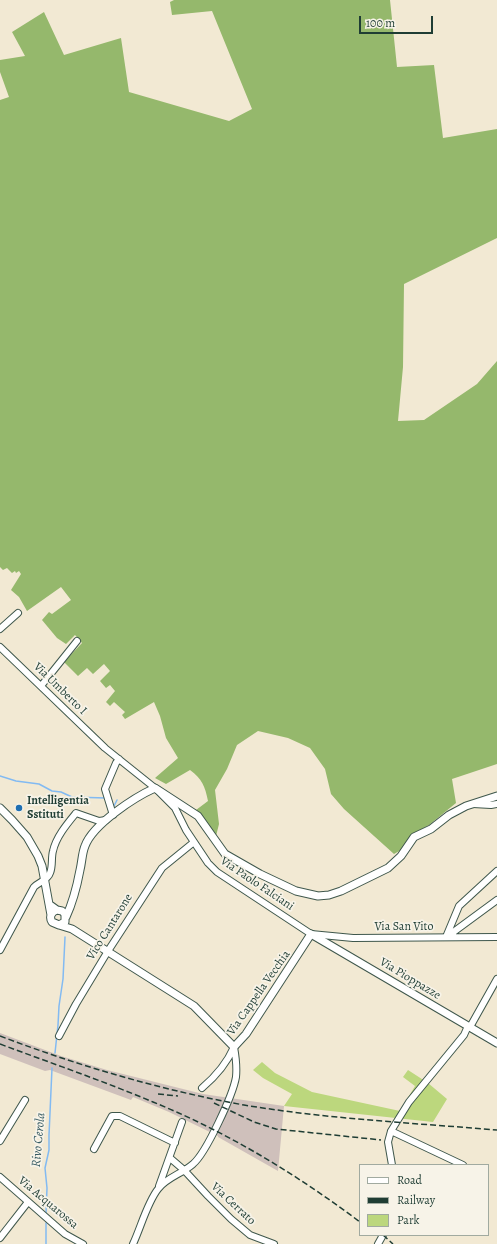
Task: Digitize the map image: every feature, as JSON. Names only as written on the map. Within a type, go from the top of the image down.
[{"type":"street","points":[[0,629],[18,613]]},
{"type":"street","points":[[41,686],[77,641]]},
{"type":"street","name":"Via Umberto I","points":[[0,647],[105,748],[119,759]]},
{"type":"street","points":[[113,815],[105,789],[119,759]]},
{"type":"street","name":"Via Paolo Falciani","points":[[119,759],[155,788],[175,808],[194,842],[208,863],[217,872],[311,934]]},
{"type":"street","points":[[59,926],[64,924],[70,908],[79,876],[85,846],[91,836],[106,820],[144,793],[155,788],[198,816],[226,854],[260,874],[296,891],[318,896],[329,895],[341,891],[388,868],[401,856],[414,837],[431,829],[449,815],[472,804],[497,796]]},
{"type":"street","points":[[472,804],[497,804]]},
{"type":"street","points":[[0,808],[27,837],[42,866],[50,905],[56,912],[64,912],[72,929]]},
{"type":"street","points":[[0,950],[34,887],[39,882],[44,880],[50,873],[53,850],[63,830],[76,813],[99,821],[106,820]]},
{"type":"street","name":"Vico Cantarone","points":[[59,1036],[76,1004],[108,951],[162,868],[194,842]]},
{"type":"street","points":[[446,937],[459,906],[497,871]]},
{"type":"street","points":[[446,937],[497,900]]},
{"type":"street","points":[[56,912],[70,908]]},
{"type":"street","points":[[56,912],[52,922],[59,926],[72,929],[194,1006],[234,1047],[230,1055],[211,1080],[202,1088]]},
{"type":"street","name":"Via San Vito","points":[[311,934],[353,938],[497,937]]},
{"type":"street","name":"Via Pioppazze","points":[[311,934],[497,1043]]},
{"type":"street","name":"Via Cappella Vecchia","points":[[159,1187],[164,1182],[192,1165],[202,1154],[232,1090],[237,1067],[234,1047],[246,1034],[311,934]]},
{"type":"street","points":[[392,1164],[388,1142],[391,1131],[409,1102],[464,1035],[497,979]]},
{"type":"street","points":[[0,1141],[25,1100]]},
{"type":"street","points":[[94,1149],[112,1116],[120,1116],[175,1143]]},
{"type":"street","points":[[133,1244],[154,1195],[159,1187],[182,1122]]},
{"type":"street","points":[[391,1131],[462,1164]]},
{"type":"street","name":"Via Cerrato","points":[[170,1158],[250,1235],[274,1244]]},
{"type":"street","name":"Via Acquarossa","points":[[0,1177],[65,1234],[83,1244]]},
{"type":"street","points":[[0,1238],[28,1202]]},
{"type":"shaded area","points":[[0,1033],[61,1056],[107,1070],[203,1094],[284,1106],[278,1171],[218,1136],[169,1112],[133,1097],[131,1100],[50,1070],[45,1071],[0,1054]]},
{"type":"green space","points":[[174,0],[390,0],[397,67],[434,65],[443,138],[497,129],[497,238],[404,284],[403,367],[398,421],[424,420],[477,384],[497,361],[497,764],[452,779],[456,803],[429,825],[413,834],[401,850],[394,854],[344,809],[331,794],[325,769],[310,748],[288,738],[258,731],[237,745],[227,769],[215,790],[219,824],[216,836],[196,810],[208,801],[206,791],[202,783],[194,773],[190,770],[166,784],[155,778],[178,758],[166,738],[160,716],[154,702],[125,719],[122,715],[125,712],[114,702],[110,706],[106,702],[115,691],[110,685],[106,688],[100,681],[110,671],[104,664],[93,674],[87,668],[78,676],[64,662],[82,643],[75,635],[66,644],[57,638],[42,620],[49,612],[52,614],[71,600],[61,587],[27,611],[19,597],[11,590],[21,574],[19,571],[12,573],[7,568],[3,570],[0,567],[0,100],[9,97],[0,72],[0,60],[25,56],[12,32],[44,12],[64,55],[121,38],[129,92],[229,121],[252,109],[212,11],[172,15],[170,2]]},
{"type":"green space","points":[[262,1062],[275,1073],[312,1092],[400,1111],[415,1086],[403,1077],[408,1070],[428,1083],[447,1099],[433,1122],[284,1106],[292,1094],[263,1078],[253,1070]]},
{"type":"waterway","points":[[0,776],[16,781],[39,784],[52,791],[61,792],[72,797],[106,798]]},
{"type":"waterway","name":"Rivo Cerola","points":[[114,806],[117,800]]},
{"type":"waterway","name":"Rivo Cerola","points":[[55,1053],[63,979],[65,937]]},
{"type":"waterway","name":"Rivo Cerola","points":[[46,1213],[47,1188],[45,1168],[49,1150],[52,1068]]},
{"type":"waterway","name":"Rivo Cerola","points":[[46,1223],[46,1244]]},
{"type":"railway","points":[[0,1036],[120,1076],[182,1092],[244,1105],[307,1114],[497,1130]]},
{"type":"railway","points":[[0,1044],[134,1094],[208,1127],[234,1140],[286,1171],[359,1221]]},
{"type":"railway","points":[[158,1094],[178,1096]]},
{"type":"railway","points":[[214,1103],[254,1122],[276,1129],[381,1140]]},
{"type":"railway","points":[[384,1236],[393,1244]]},
{"type":"place","name":"Intelligentia Sstituti","points":[[19,808]]}]
